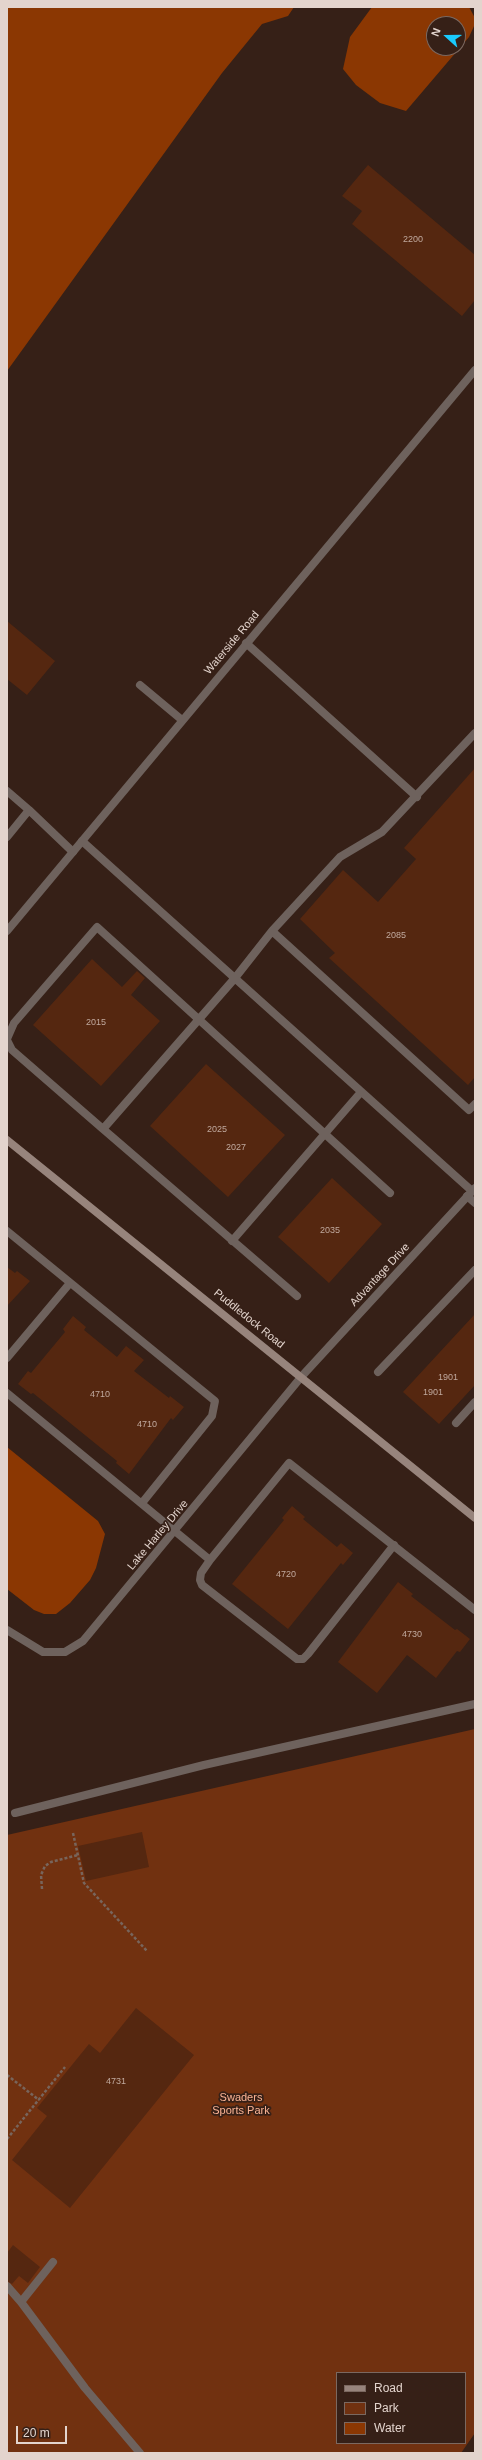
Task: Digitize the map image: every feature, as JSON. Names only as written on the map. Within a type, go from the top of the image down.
[{"type":"main road","name":"Puddledock Road","points":[[7,1140],[302,1376],[475,1518]]},
{"type":"street","name":"Waterside Road","points":[[7,931],[475,370]]},
{"type":"street","points":[[246,644],[417,797]]},
{"type":"street","points":[[140,684],[182,720]]},
{"type":"street","points":[[103,1129],[235,978],[272,931],[340,857],[382,832],[417,797],[475,733]]},
{"type":"street","points":[[7,791],[73,852]]},
{"type":"street","points":[[7,837],[29,810]]},
{"type":"street","points":[[82,841],[472,1191],[475,1204]]},
{"type":"street","points":[[297,1296],[12,1050],[7,1039],[14,1023],[96,926],[390,1193]]},
{"type":"street","points":[[272,931],[469,1110],[475,1104]]},
{"type":"street","points":[[232,1241],[361,1092]]},
{"type":"street","name":"Advantage Drive","points":[[302,1376],[472,1191]]},
{"type":"street","points":[[7,1231],[215,1401],[212,1416],[142,1504]]},
{"type":"street","points":[[378,1372],[475,1270]]},
{"type":"street","points":[[7,1358],[70,1283]]},
{"type":"street","name":"Lake Harley Drive","points":[[7,1630],[43,1652],[65,1652],[83,1642],[176,1532],[302,1376]]},
{"type":"street","points":[[7,1393],[210,1560]]},
{"type":"street","points":[[456,1423],[475,1402]]},
{"type":"street","points":[[394,1545],[302,1659],[297,1659],[202,1586],[200,1580],[201,1573],[210,1560],[285,1464],[289,1463],[394,1545],[475,1610]]},
{"type":"street","points":[[15,1814],[204,1765],[475,1704]]},
{"type":"street","points":[[22,2302],[53,2262]]},
{"type":"street","points":[[7,2286],[22,2302],[85,2388],[140,2453]]},
{"type":"path","points":[[74,1833],[84,1883],[147,1951]]},
{"type":"path","points":[[42,1889],[41,1875],[45,1866],[51,1862],[78,1855]]},
{"type":"path","points":[[7,2139],[65,2067]]},
{"type":"path","points":[[7,2075],[39,2100]]},
{"type":"green space","name":"Swaders Sports Park","points":[[475,1729],[475,2433],[461,2453],[7,2453],[7,1835]]},
{"type":"water","points":[[7,7],[294,7],[288,16],[262,24],[222,73],[7,371]]},
{"type":"water","points":[[372,7],[469,7],[475,18],[475,24],[466,41],[466,16],[426,16],[426,56],[453,56],[406,111],[380,103],[356,85],[343,69],[350,37]]},
{"type":"water","points":[[7,1447],[98,1521],[105,1534],[96,1568],[90,1580],[70,1603],[56,1614],[44,1614],[34,1610],[7,1589]]},
{"type":"building","points":[[368,165],[475,255],[475,300],[462,316],[352,224],[362,211],[342,196]]},
{"type":"building","points":[[7,621],[55,661],[27,695],[7,679]]},
{"type":"building","points":[[475,768],[475,1077],[468,1085],[329,958],[335,953],[300,919],[343,870],[378,902],[416,859],[404,848]]},
{"type":"building","points":[[92,959],[122,987],[137,971],[145,978],[131,995],[160,1021],[101,1086],[33,1025]]},
{"type":"building","points":[[206,1064],[285,1135],[228,1197],[150,1126]]},
{"type":"building","points":[[332,1178],[382,1224],[329,1283],[278,1237]]},
{"type":"building","points":[[7,1267],[15,1273],[17,1271],[30,1281],[7,1306]]},
{"type":"building","points":[[475,1314],[475,1385],[439,1424],[403,1392]]},
{"type":"building","points":[[73,1316],[86,1327],[84,1330],[117,1357],[126,1346],[144,1360],[134,1371],[169,1398],[170,1396],[184,1407],[173,1420],[171,1418],[129,1474],[116,1463],[117,1461],[33,1393],[31,1394],[18,1384],[28,1371],[31,1373],[65,1332],[63,1329]]},
{"type":"building","points":[[292,1506],[305,1517],[303,1519],[337,1547],[341,1543],[353,1553],[343,1565],[341,1563],[288,1629],[232,1584],[284,1520],[282,1518]]},
{"type":"building","points":[[398,1582],[413,1594],[411,1596],[455,1630],[457,1629],[470,1639],[460,1652],[457,1651],[436,1678],[407,1655],[377,1693],[338,1662]]},
{"type":"building","points":[[142,1832],[149,1867],[86,1881],[78,1846]]},
{"type":"building","points":[[136,2008],[194,2055],[70,2208],[12,2160],[47,2116],[37,2108],[89,2044],[100,2053]]},
{"type":"building","points":[[13,2245],[40,2267],[28,2283],[19,2276],[12,2284],[7,2281],[7,2253]]}]
